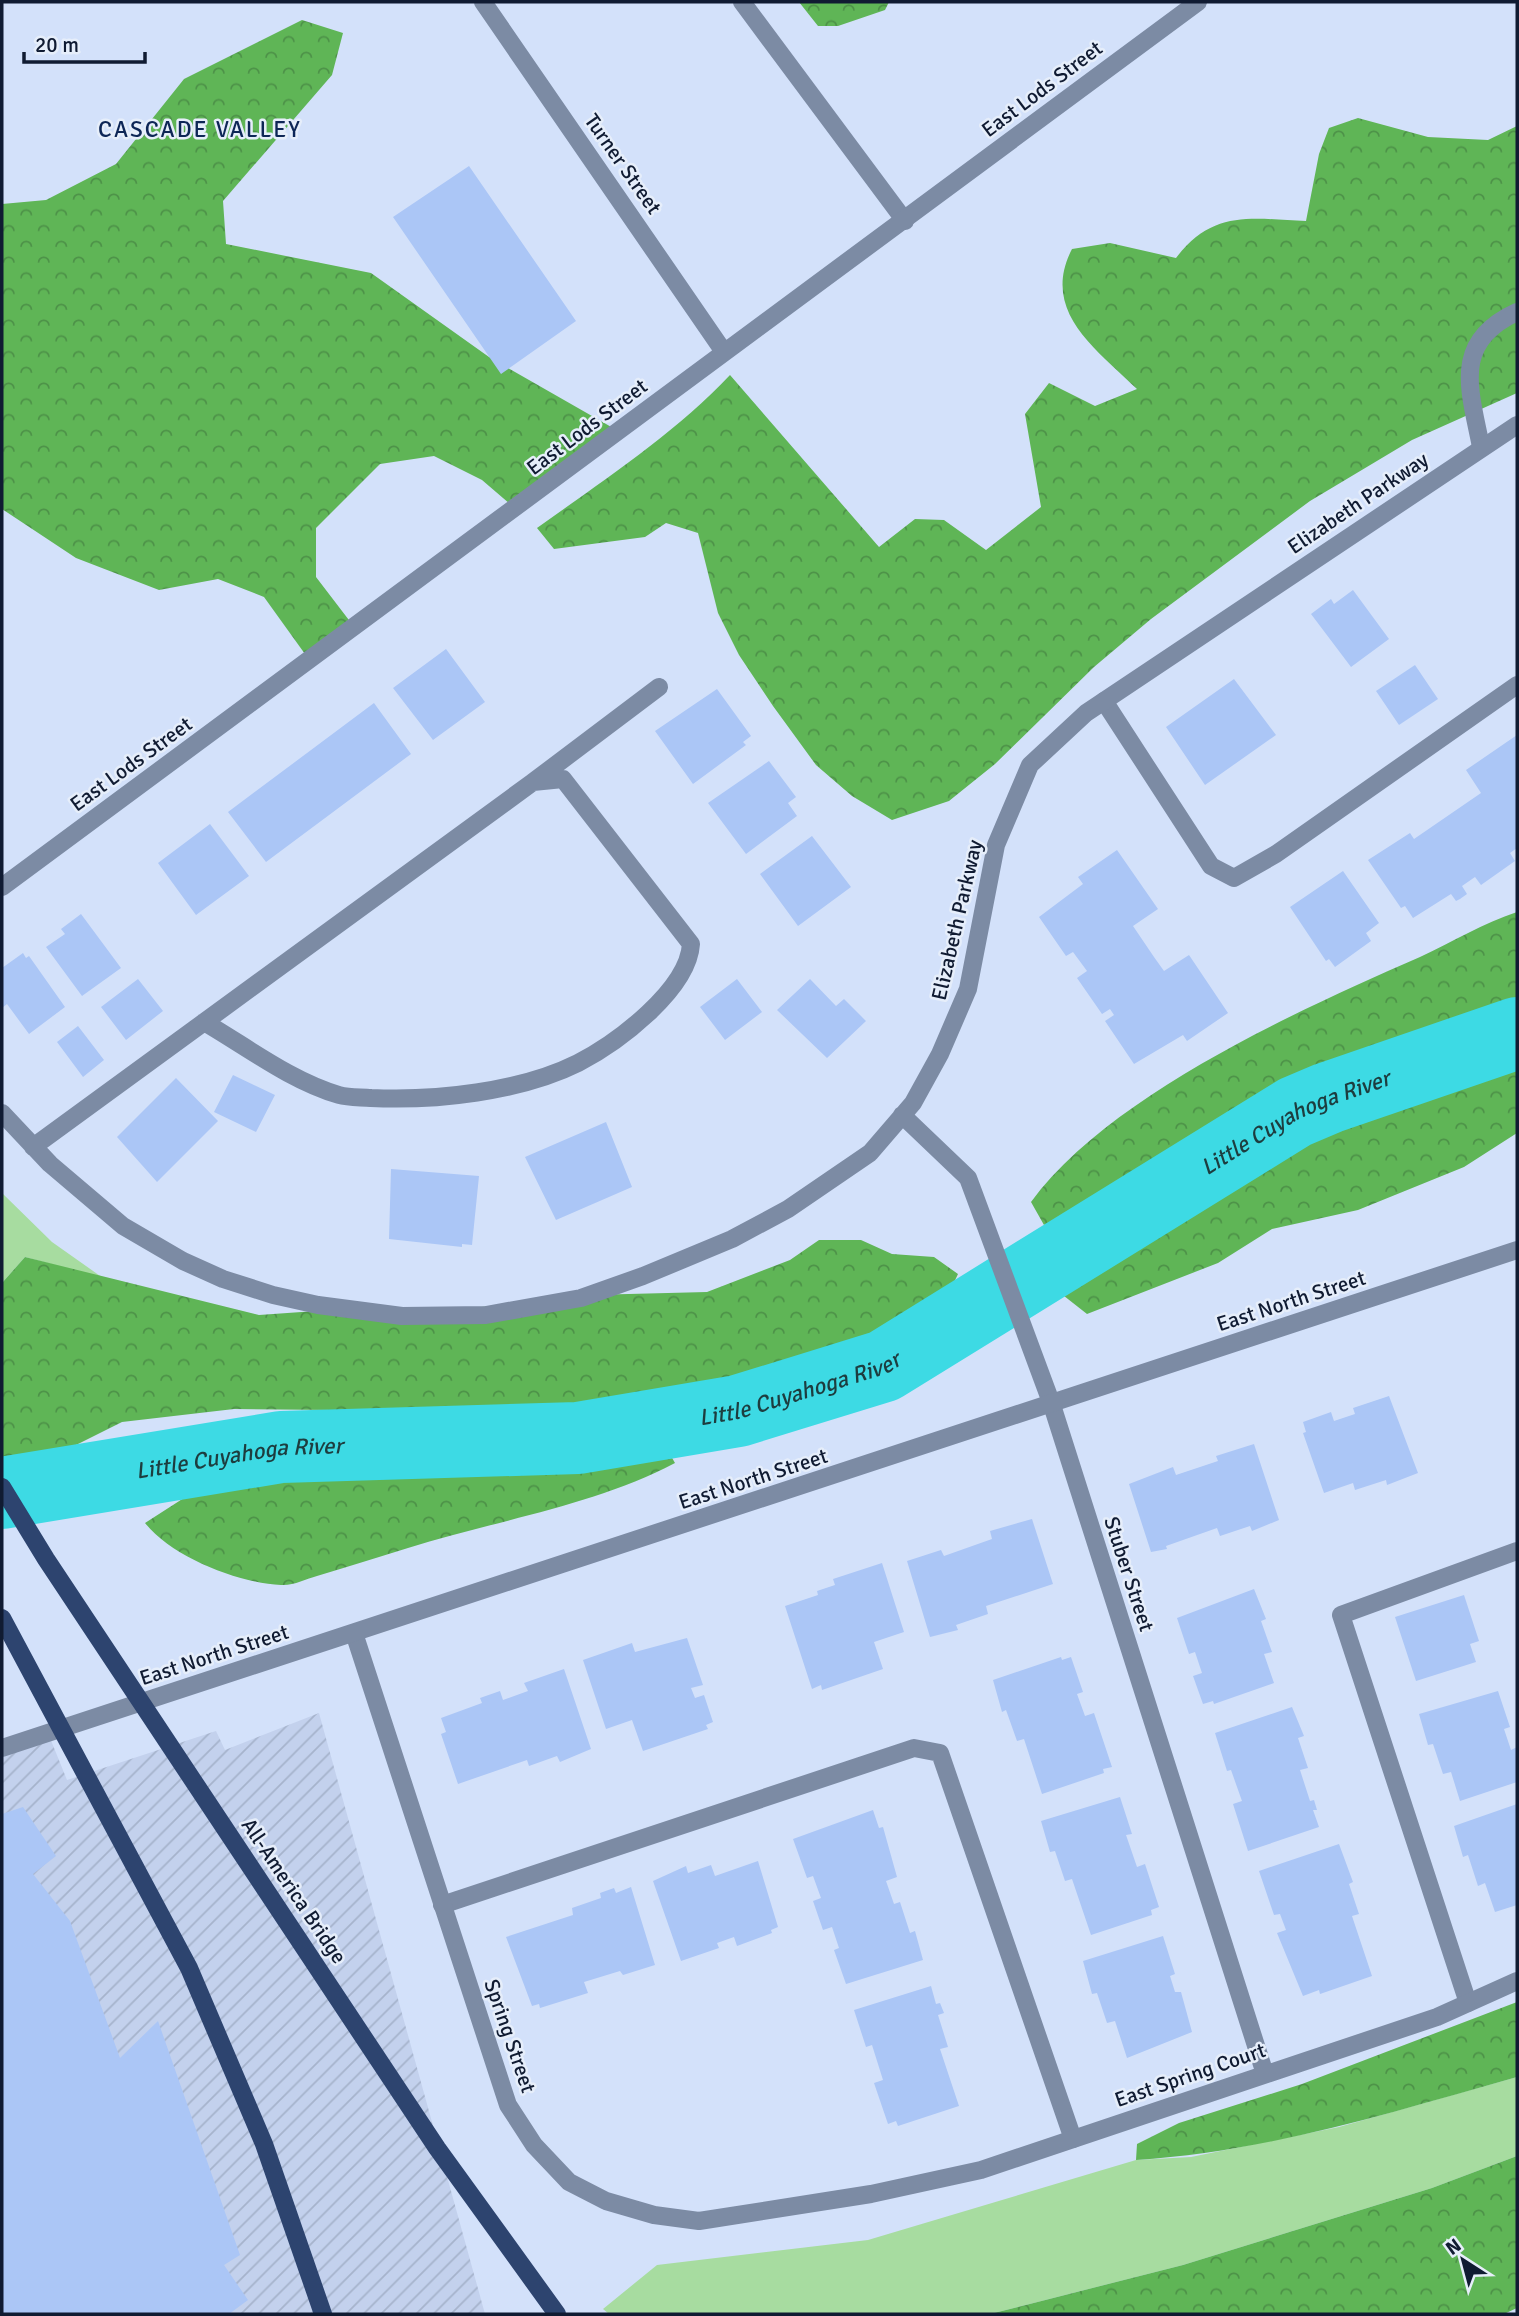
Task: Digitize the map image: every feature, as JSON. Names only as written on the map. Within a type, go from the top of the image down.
[{"type":"main road","name":"All-America Bridge","points":[[2,1487],[46,1559],[437,2148],[557,2314]]},
{"type":"main road","points":[[2,1618],[189,1968],[264,2144],[323,2314]]},
{"type":"street","name":"Turner Street","points":[[483,2],[724,352]]},
{"type":"street","points":[[742,2],[905,220]]},
{"type":"street","name":"East Lods Street","points":[[2,887],[1198,2]]},
{"type":"street","points":[[1481,447],[1468,380],[1469,364],[1478,343],[1500,320],[1517,312]]},
{"type":"street","name":"Elizabeth Parkway","points":[[2,1113],[33,1147],[123,1226],[183,1261],[223,1279],[318,1306],[402,1316],[486,1315],[581,1298],[732,1239],[788,1209],[870,1153],[913,1103],[940,1054],[968,989],[996,845],[1030,765],[1086,713],[1517,425]]},
{"type":"street","points":[[1104,701],[1211,866],[1234,877],[1276,854],[1517,685]]},
{"type":"street","points":[[33,1147],[659,687]]},
{"type":"street","points":[[204,1022],[295,1076],[341,1096],[406,1100],[498,1090],[578,1063],[647,1015],[677,983],[690,959],[691,944],[563,779],[533,782]]},
{"type":"street","name":"Stuber Street","points":[[902,1115],[968,1178],[990,1236],[1051,1402],[1265,2074]]},
{"type":"street","name":"East North Street","points":[[2,1748],[919,1449],[1051,1402],[1517,1250]]},
{"type":"street","points":[[1468,2003],[1341,1615],[1517,1551]]},
{"type":"street","name":"Spring Street","points":[[354,1633],[508,2105],[534,2145],[569,2182],[606,2200],[654,2215],[699,2221],[872,2194]]},
{"type":"street","points":[[442,1905],[914,1748],[940,1753],[1073,2139]]},
{"type":"street","name":"East Spring Court","points":[[872,2194],[981,2170],[1437,2017],[1517,1981]]},
{"type":"shaded area","points":[[319,1713],[485,2314],[2,2314],[2,1748],[48,1733],[67,1780],[216,1731],[225,1750]]},
{"type":"green space","points":[[799,2],[889,2],[885,10],[838,26],[818,26]]},
{"type":"green space","points":[[302,20],[343,33],[332,75],[223,201],[226,244],[371,273],[489,357],[620,432],[516,509],[482,480],[434,456],[380,464],[316,528],[316,577],[355,628],[310,661],[264,597],[218,579],[159,590],[76,558],[2,509],[2,204],[46,200],[116,164],[184,79]]},
{"type":"green space","points":[[1358,118],[1428,137],[1488,140],[1517,126],[1517,393],[1412,440],[1310,501],[1151,619],[1094,667],[995,764],[949,801],[892,820],[852,796],[816,765],[739,655],[718,613],[698,533],[666,523],[645,537],[554,549],[537,528],[662,437],[730,375],[879,547],[915,519],[944,520],[986,550],[1041,507],[1025,414],[1049,383],[1095,406],[1137,389],[1090,343],[1068,310],[1063,291],[1064,271],[1072,249],[1110,243],[1176,258],[1190,242],[1219,224],[1251,219],[1306,221],[1319,154],[1329,128]]},
{"type":"green space","points":[[1517,912],[1517,1010],[1377,1070],[1246,1115],[1119,1189],[1044,1225],[1031,1202],[1065,1163],[1108,1126],[1157,1091],[1265,1029]]},
{"type":"green space","points":[[1517,1054],[1517,1133],[1464,1167],[1358,1210],[1272,1229],[1218,1263],[1087,1314],[1059,1292],[1182,1202],[1283,1138],[1352,1105],[1421,1088]]},
{"type":"green space","points":[[2,1193],[52,1242],[103,1278],[25,1257],[2,1283]]},
{"type":"green space","points":[[819,1240],[861,1240],[892,1254],[934,1257],[958,1274],[948,1295],[885,1347],[702,1401],[618,1403],[499,1422],[376,1419],[332,1410],[234,1409],[122,1422],[38,1464],[2,1486],[2,1283],[25,1257],[259,1315],[344,1309],[402,1316],[589,1295],[707,1292],[790,1260]]},
{"type":"green space","points":[[652,1451],[671,1456],[675,1463],[644,1478],[578,1501],[442,1538],[290,1584],[245,1579],[207,1566],[172,1547],[145,1523],[201,1487],[261,1461],[386,1462],[437,1472],[578,1465]]},
{"type":"green space","points":[[1517,2002],[1517,2077],[1329,2129],[1233,2149],[1136,2160],[1137,2144],[1179,2123],[1302,2084]]},
{"type":"green space","points":[[1517,2077],[1517,2156],[1432,2188],[1183,2265],[990,2314],[609,2314],[603,2309],[657,2265],[868,2240],[1136,2160],[1191,2157],[1339,2127]]},
{"type":"green space","points":[[1517,2156],[1517,2308],[1504,2314],[990,2314],[1183,2265],[1432,2188]]},
{"type":"building","points":[[469,166],[576,321],[501,374],[393,217]]},
{"type":"building","points":[[1353,590],[1389,639],[1351,667],[1311,614],[1331,599],[1334,604]]},
{"type":"building","points":[[446,649],[485,702],[433,740],[393,688]]},
{"type":"building","points":[[1415,665],[1438,699],[1399,725],[1376,691]]},
{"type":"building","points":[[1234,679],[1276,735],[1205,785],[1166,727]]},
{"type":"building","points":[[717,689],[751,736],[743,742],[746,745],[693,784],[655,731]]},
{"type":"building","points":[[374,703],[411,754],[266,862],[228,812]]},
{"type":"building","points":[[1517,735],[1517,848],[1510,853],[1515,861],[1481,885],[1475,877],[1462,886],[1467,894],[1460,899],[1456,901],[1451,894],[1413,918],[1405,906],[1401,908],[1368,860],[1410,833],[1414,839],[1481,793],[1466,770]]},
{"type":"building","points":[[769,761],[796,797],[788,803],[797,816],[746,854],[708,803]]},
{"type":"building","points":[[210,824],[249,876],[196,915],[158,863]]},
{"type":"building","points":[[812,836],[851,887],[798,926],[760,874]]},
{"type":"building","points":[[1117,850],[1158,909],[1133,926],[1154,957],[1164,971],[1189,955],[1228,1013],[1187,1041],[1183,1035],[1134,1064],[1105,1021],[1114,1015],[1110,1009],[1102,1014],[1077,978],[1087,971],[1073,952],[1066,956],[1039,917],[1083,884],[1078,877]]},
{"type":"building","points":[[1343,871],[1379,923],[1366,933],[1371,941],[1335,967],[1329,959],[1326,961],[1290,907]]},
{"type":"building","points":[[81,914],[121,968],[82,996],[46,947],[65,934],[61,929]]},
{"type":"building","points":[[23,953],[26,958],[29,956],[65,1007],[29,1034],[7,1004],[2,1008],[2,968]]},
{"type":"building","points":[[138,979],[163,1011],[126,1040],[101,1007]]},
{"type":"building","points":[[737,979],[762,1012],[725,1040],[700,1007]]},
{"type":"building","points":[[810,979],[836,1006],[844,999],[866,1021],[827,1058],[777,1010]]},
{"type":"building","points":[[78,1026],[104,1060],[83,1077],[57,1042]]},
{"type":"building","points":[[233,1075],[275,1095],[256,1132],[214,1112]]},
{"type":"building","points":[[176,1078],[218,1121],[157,1182],[117,1137]]},
{"type":"building","points":[[606,1122],[632,1187],[556,1220],[525,1157]]},
{"type":"building","points":[[391,1169],[479,1176],[472,1245],[462,1244],[462,1247],[389,1239]]},
{"type":"building","points":[[1389,1396],[1418,1473],[1387,1485],[1386,1480],[1355,1490],[1353,1483],[1324,1493],[1303,1433],[1306,1432],[1303,1422],[1331,1412],[1334,1421],[1355,1414],[1353,1408]]},
{"type":"building","points":[[1254,1444],[1279,1520],[1252,1531],[1250,1526],[1220,1536],[1217,1528],[1166,1546],[1167,1549],[1151,1552],[1129,1484],[1173,1467],[1176,1475],[1218,1461],[1216,1456]]},
{"type":"building","points":[[1032,1519],[1053,1584],[986,1606],[988,1614],[956,1625],[958,1630],[930,1637],[907,1561],[941,1550],[944,1556],[992,1539],[990,1531]]},
{"type":"building","points":[[882,1563],[904,1632],[874,1642],[883,1669],[822,1690],[821,1685],[812,1689],[785,1606],[818,1595],[817,1591],[835,1585],[833,1579]]},
{"type":"building","points":[[1254,1589],[1266,1619],[1261,1621],[1272,1652],[1264,1654],[1274,1683],[1214,1704],[1213,1701],[1203,1704],[1193,1676],[1202,1673],[1195,1652],[1189,1654],[1177,1618]]},
{"type":"building","points":[[1464,1595],[1479,1641],[1470,1644],[1476,1662],[1416,1681],[1395,1617]]},
{"type":"building","points":[[687,1638],[703,1685],[691,1688],[695,1698],[704,1695],[713,1722],[706,1725],[708,1729],[643,1751],[632,1720],[606,1729],[583,1660],[632,1643],[635,1652]]},
{"type":"building","points":[[1061,1657],[1062,1660],[1071,1657],[1083,1692],[1077,1694],[1085,1716],[1094,1713],[1112,1767],[1103,1769],[1104,1773],[1042,1794],[1024,1739],[1017,1741],[1006,1710],[1002,1712],[993,1680]]},
{"type":"building","points":[[564,1669],[591,1749],[560,1762],[557,1756],[529,1766],[527,1760],[458,1784],[441,1734],[446,1732],[441,1718],[482,1703],[480,1698],[500,1691],[503,1700],[528,1691],[524,1683]]},
{"type":"building","points":[[1498,1691],[1510,1727],[1504,1729],[1511,1750],[1517,1747],[1517,1782],[1460,1801],[1451,1772],[1443,1774],[1433,1744],[1428,1745],[1419,1714]]},
{"type":"building","points":[[1292,1707],[1304,1736],[1298,1738],[1308,1768],[1300,1770],[1310,1801],[1314,1800],[1317,1810],[1313,1810],[1319,1827],[1248,1851],[1233,1804],[1242,1801],[1231,1770],[1227,1771],[1215,1733]]},
{"type":"building","points":[[1120,1797],[1132,1834],[1126,1835],[1137,1867],[1145,1864],[1159,1907],[1151,1910],[1152,1915],[1091,1935],[1072,1879],[1065,1881],[1055,1851],[1050,1852],[1041,1821]]},
{"type":"building","points":[[1517,1804],[1517,1905],[1495,1912],[1485,1883],[1478,1886],[1468,1855],[1463,1857],[1454,1826]]},
{"type":"building","points":[[23,1807],[56,1856],[33,1874],[70,1921],[120,2058],[158,2021],[240,2255],[224,2265],[248,2300],[229,2314],[2,2314],[2,1814]]},
{"type":"building","points":[[873,1810],[879,1828],[883,1827],[897,1877],[886,1881],[894,1904],[900,1902],[910,1933],[915,1931],[923,1960],[846,1984],[834,1950],[839,1948],[832,1927],[823,1930],[813,1901],[821,1898],[813,1876],[807,1878],[793,1839]]},
{"type":"building","points":[[1339,1844],[1353,1882],[1349,1884],[1359,1914],[1352,1916],[1372,1976],[1320,1994],[1319,1990],[1303,1996],[1277,1933],[1286,1930],[1280,1914],[1274,1915],[1259,1871]]},
{"type":"building","points":[[758,1861],[778,1927],[771,1930],[772,1933],[737,1946],[734,1937],[717,1943],[719,1948],[681,1961],[653,1881],[686,1866],[688,1873],[711,1865],[715,1876]]},
{"type":"building","points":[[631,1887],[655,1965],[623,1975],[620,1971],[584,1982],[588,1993],[540,2008],[539,2004],[532,2006],[506,1937],[573,1915],[572,1908],[601,1898],[600,1893],[614,1888],[616,1893]]},
{"type":"building","points":[[1163,1936],[1175,1974],[1170,1976],[1175,1992],[1181,1992],[1192,2032],[1127,2058],[1115,2021],[1107,2023],[1097,1993],[1092,1994],[1083,1961]]},
{"type":"building","points":[[931,1986],[936,2004],[940,2003],[944,2013],[938,2015],[948,2047],[940,2049],[959,2106],[898,2126],[896,2121],[888,2124],[874,2083],[883,2080],[872,2045],[866,2047],[854,2010]]},
{"type":"waterway","name":"Little Cuyahoga River","points":[[2,1493],[281,1447],[578,1438],[738,1411],[884,1366],[1295,1112],[1328,1098],[1517,1033]]},
{"type":"district","name":"CASCADE VALLEY","points":[[200,129]]}]
